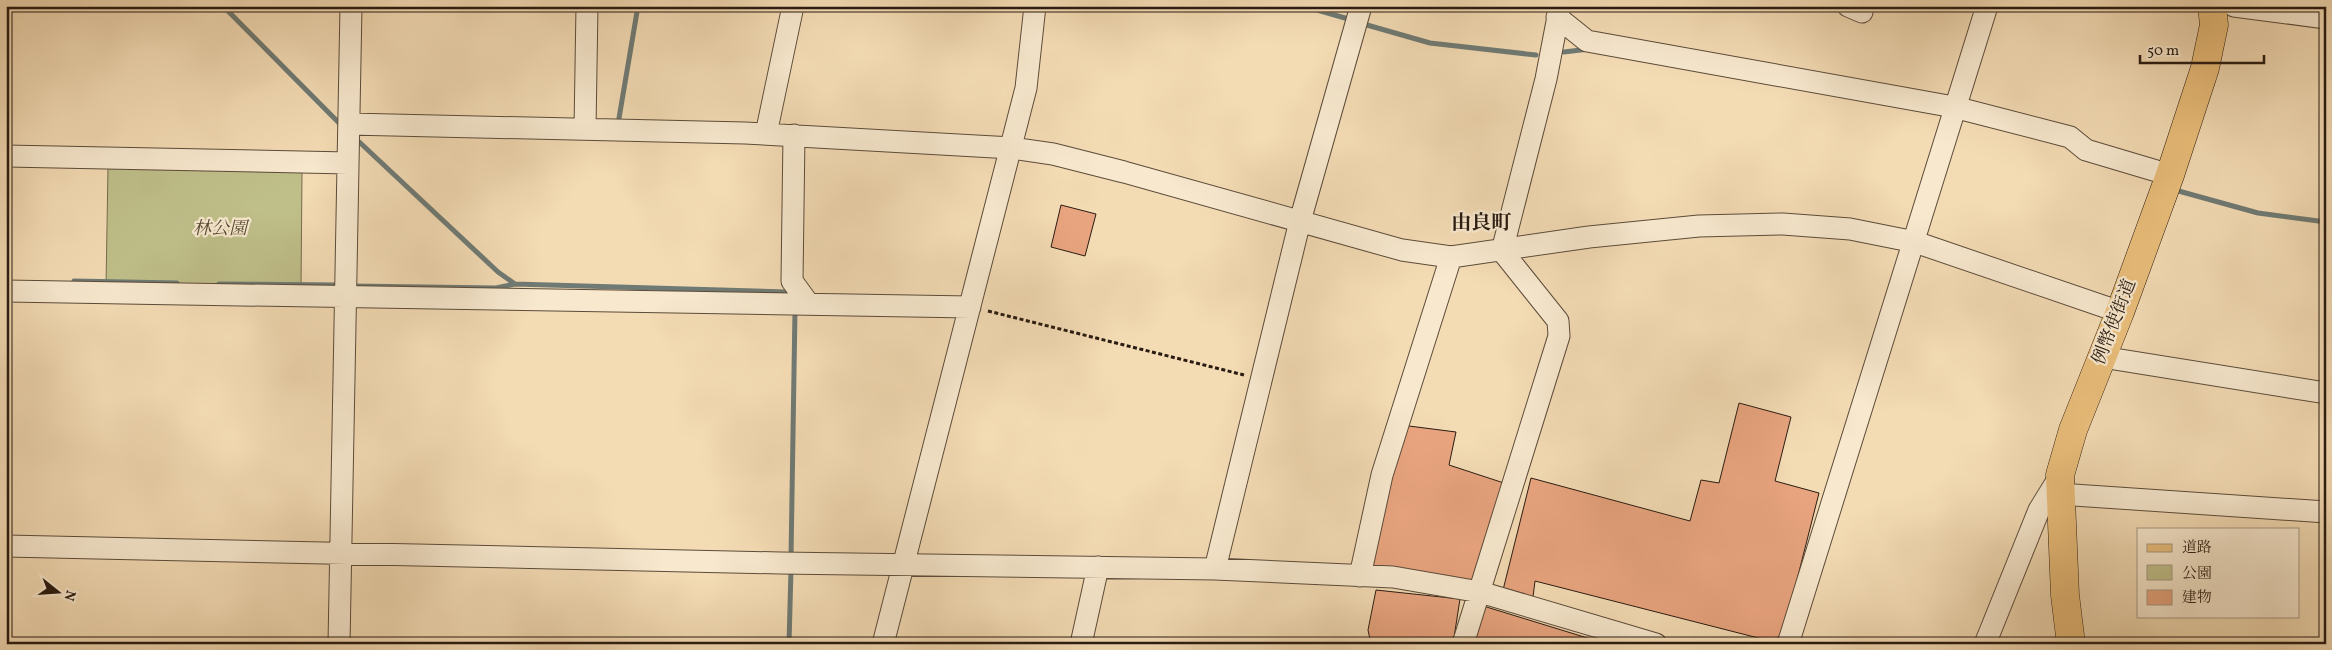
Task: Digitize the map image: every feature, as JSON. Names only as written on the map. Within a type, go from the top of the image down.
[{"type":"main road","name":"例幣使街道","points":[[2071,644],[2065,595],[2059,485],[2073,430],[2120,312],[2170,174],[2204,68],[2214,24],[2212,6]]},
{"type":"street","points":[[339,644],[351,6]]},
{"type":"street","points":[[584,129],[587,6]]},
{"type":"street","points":[[766,134],[793,6]]},
{"type":"street","points":[[884,644],[902,565],[1012,148],[1026,88],[1035,6]]},
{"type":"street","points":[[1788,644],[1852,435],[1915,242],[1954,107],[1987,6]]},
{"type":"street","points":[[2234,6],[2326,18]]},
{"type":"street","points":[[1558,12],[1587,41],[1954,107],[2070,137],[2086,150],[2170,174]]},
{"type":"street","points":[[1502,251],[1514,198],[1546,79],[1558,12]]},
{"type":"street","points":[[1215,569],[1300,221],[1358,16]]},
{"type":"street","points":[[349,124],[794,135],[1012,148],[1080,161],[1402,250],[1451,257],[1589,237],[1690,227],[1783,224],[1850,229],[1915,242],[2120,312]]},
{"type":"street","points":[[794,135],[792,282],[808,303]]},
{"type":"street","points":[[6,156],[348,163]]},
{"type":"street","points":[[1463,644],[1559,336],[1558,321],[1502,251]]},
{"type":"street","points":[[1360,576],[1382,475],[1451,257]]},
{"type":"street","points":[[6,290],[970,307]]},
{"type":"street","points":[[2102,357],[2326,393]]},
{"type":"street","points":[[1985,644],[2039,510],[2059,485],[2326,512]]},
{"type":"street","points":[[6,546],[780,563],[1215,569],[1393,577],[1480,592],[1656,644]]},
{"type":"street","points":[[1081,644],[1098,567]]},
{"type":"path","points":[[970,307],[1261,380]]},
{"type":"green space","name":"林公園","points":[[108,167],[302,172],[301,290],[106,287]]},
{"type":"building","points":[[1061,205],[1096,214],[1085,256],[1051,247]]},
{"type":"building","points":[[1739,403],[1791,417],[1775,481],[1819,493],[1784,631],[1774,642],[1535,581],[1533,597],[1502,594],[1531,478],[1690,521],[1701,480],[1719,483]]},
{"type":"building","points":[[1401,425],[1456,432],[1449,465],[1513,486],[1479,587],[1366,570]]},
{"type":"building","points":[[1376,590],[1460,599],[1453,644],[1371,644],[1368,630]]},
{"type":"building","points":[[1480,605],[1607,644],[1468,644]]},
{"type":"waterway","points":[[223,6],[343,127]]},
{"type":"waterway","points":[[616,124],[618,124],[638,6]]},
{"type":"waterway","points":[[1303,6],[1352,20]]},
{"type":"waterway","points":[[1360,23],[1430,43],[1536,55]]},
{"type":"waterway","points":[[1564,52],[1589,49]]},
{"type":"waterway","points":[[355,138],[498,272],[515,284],[786,292],[790,300]]},
{"type":"waterway","points":[[2175,190],[2258,213],[2326,222]]},
{"type":"waterway","points":[[74,281],[177,283]]},
{"type":"waterway","points":[[219,284],[338,285]]},
{"type":"waterway","points":[[353,286],[496,288],[515,284]]},
{"type":"waterway","points":[[791,558],[795,310]]},
{"type":"waterway","points":[[789,644],[791,569]]},
{"type":"district","name":"由良町","points":[[1481,224]]}]
